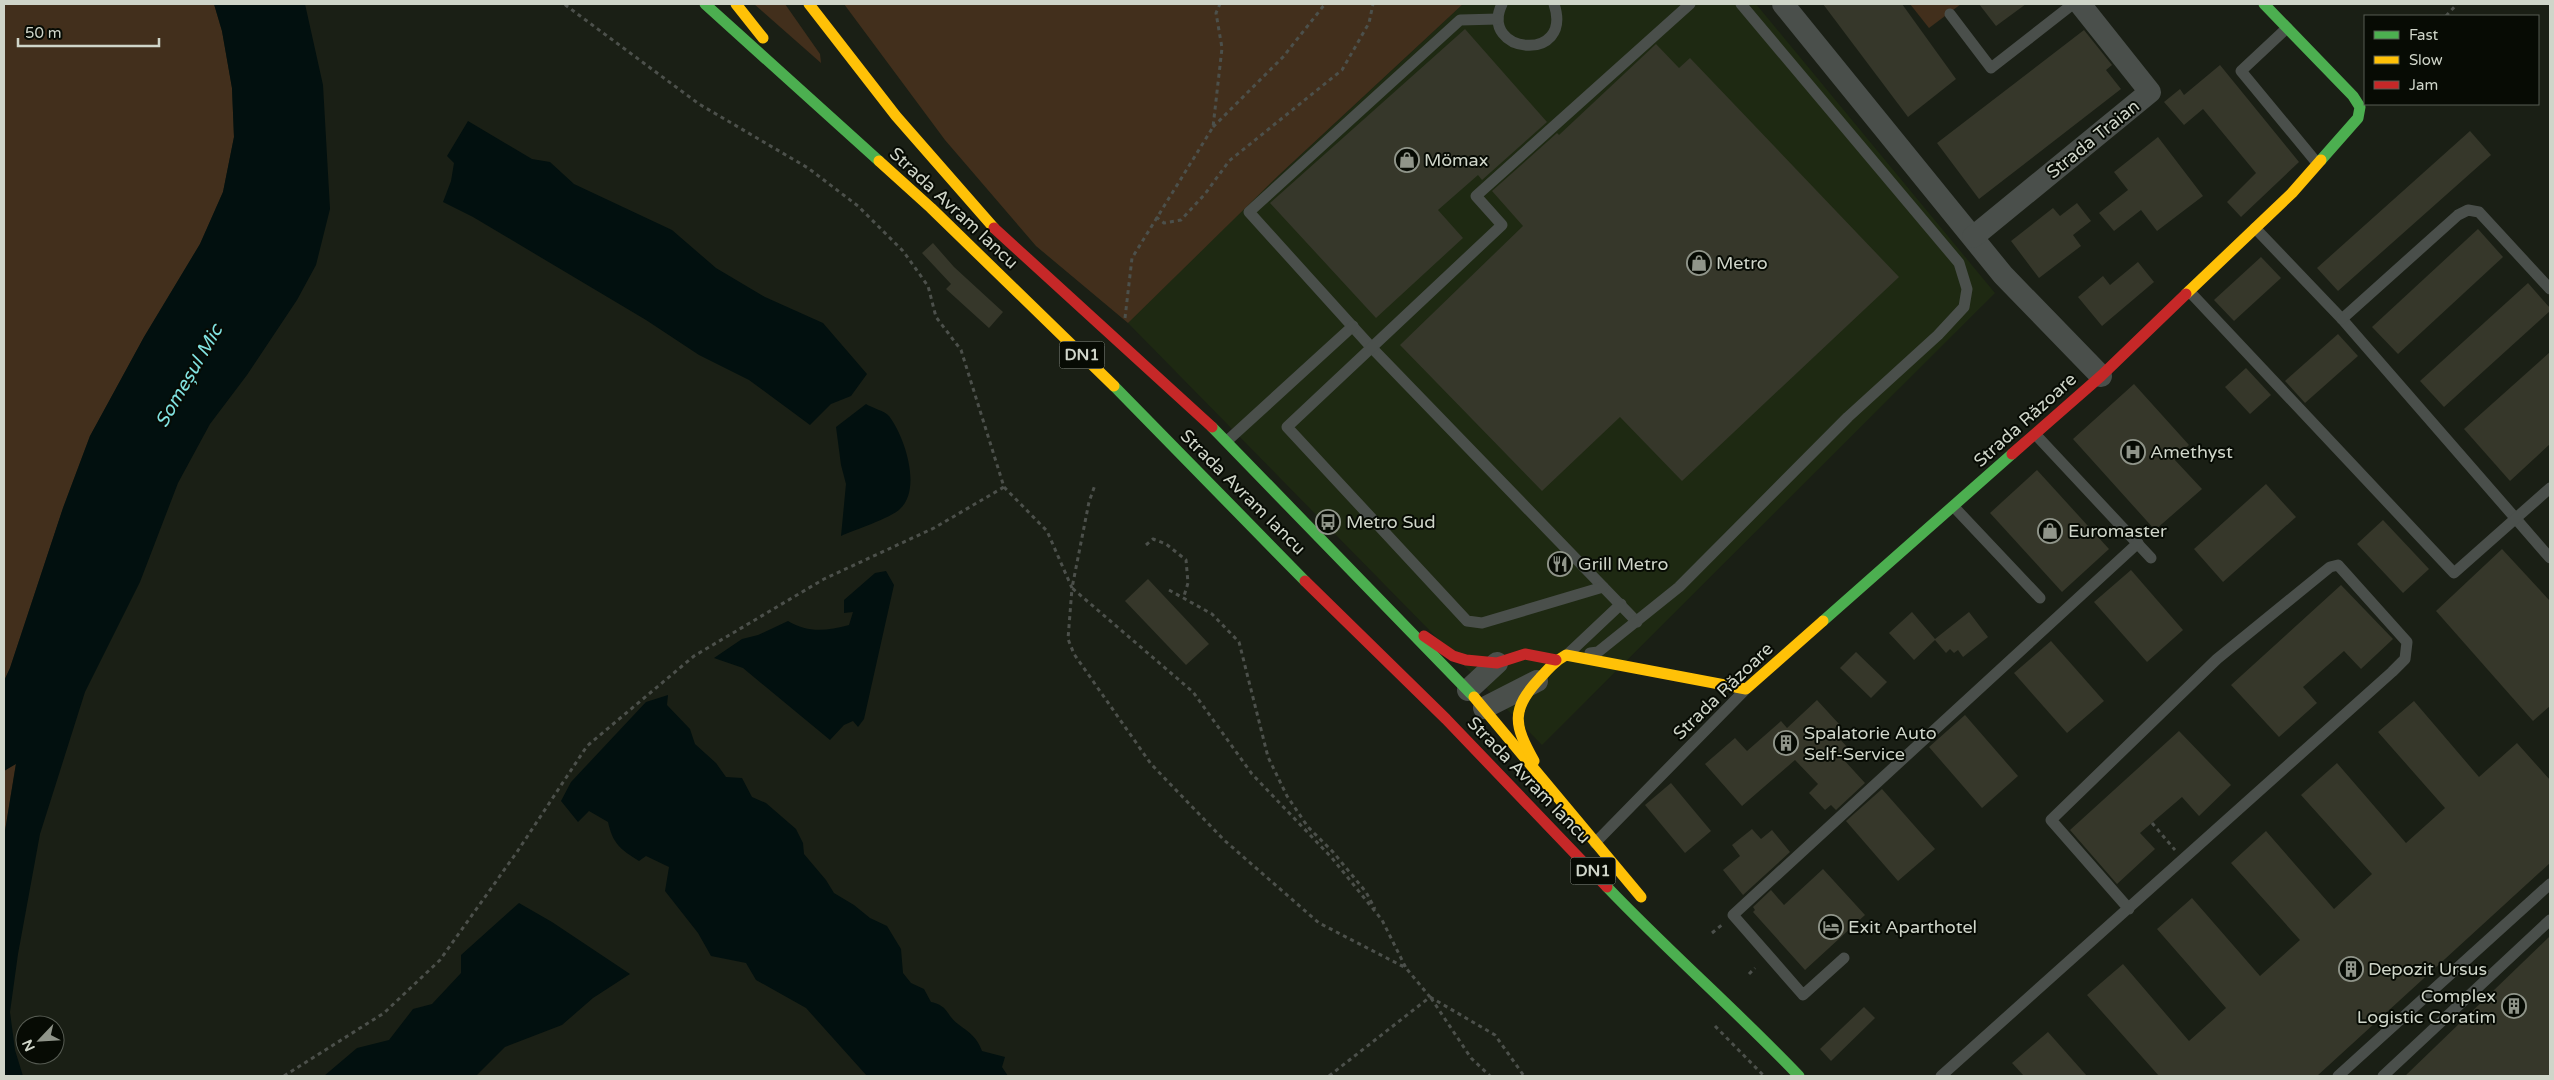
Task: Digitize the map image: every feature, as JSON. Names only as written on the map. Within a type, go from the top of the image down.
[{"type":"main road","name":"Strada Avram Iancu","points":[[705,4],[931,208],[1103,375],[1282,558],[1446,720],[1641,922],[1744,1019],[1799,1076]]},
{"type":"main road","points":[[736,4],[806,94]]},
{"type":"main road","name":"Strada Avram Iancu","points":[[809,4],[896,116],[987,222],[1227,441],[1405,624],[1484,708],[1651,909]]},
{"type":"main road","name":"Strada Răzoare","points":[[1746,689],[2101,376],[2292,193],[2358,118],[2360,107],[2353,96],[2264,4]]},
{"type":"main road","points":[[1405,624],[1453,656],[1466,660],[1497,663],[1525,654],[1561,657],[1746,689]]},
{"type":"main road","points":[[1547,785],[1525,746],[1516,711],[1525,694],[1561,657]]},
{"type":"main road","name":"Strada Avram Iancu","points":[[1676,938],[1744,1019]]},
{"type":"street","points":[[1783,4],[2003,275],[2101,376]]},
{"type":"street","name":"Strada Traian","points":[[1973,237],[2150,92],[2080,4]]},
{"type":"street","points":[[1468,690],[1497,663]]},
{"type":"street","points":[[1484,708],[1538,681]]},
{"type":"lane","points":[[1502,4],[1498,20],[1506,37],[1522,46],[1531,47],[1548,39],[1554,32],[1557,13],[1554,4]]},
{"type":"lane","points":[[1604,587],[1482,623],[1467,621],[1286,427],[1502,225],[1476,196],[1690,4]]},
{"type":"lane","points":[[1561,657],[1598,652],[1679,587],[1848,418],[1938,335],[1964,307],[1967,289],[1959,263],[1741,4]]},
{"type":"lane","points":[[1950,14],[1992,68],[2074,4]]},
{"type":"lane","points":[[1498,20],[1460,20],[1249,212],[1372,348],[1637,622]]},
{"type":"lane","points":[[2287,28],[2241,71],[2318,162]]},
{"type":"lane","points":[[2342,319],[2458,215],[2468,210],[2479,212],[2550,289]]},
{"type":"lane","points":[[2254,228],[2342,319],[2550,558]]},
{"type":"lane","points":[[2189,291],[2454,573],[2550,488]]},
{"type":"lane","points":[[1227,441],[1353,326]]},
{"type":"lane","points":[[2036,435],[2152,558]]},
{"type":"lane","points":[[1954,507],[2040,598]]},
{"type":"lane","points":[[1844,958],[1803,995],[1733,916],[2138,544]]},
{"type":"lane","points":[[1941,1076],[2129,909],[2405,659],[2407,642],[2338,565],[2330,567],[2217,660],[2051,820],[2129,909]]},
{"type":"lane","points":[[1561,657],[1621,604]]},
{"type":"lane","name":"Strada Răzoare","points":[[1595,843],[1746,689]]},
{"type":"lane","points":[[2338,1076],[2550,884]]},
{"type":"lane","points":[[2383,1076],[2550,920]]},
{"type":"path","points":[[564,4],[699,104],[808,168],[858,206],[903,250],[928,286],[936,317],[962,350],[1004,487],[1047,531],[1072,588],[1194,692],[1252,774],[1332,858],[1380,918]]},
{"type":"path","points":[[1212,127],[1222,48],[1216,13],[1220,4]]},
{"type":"path","points":[[1124,322],[1132,258],[1212,127],[1283,57],[1325,4]]},
{"type":"path","points":[[1156,217],[1164,223],[1181,220],[1205,194],[1229,161],[1342,70],[1369,22],[1373,4]]},
{"type":"path","points":[[2447,15],[2457,4]]},
{"type":"path","points":[[1095,485],[1089,502],[1072,588],[1068,639],[1074,654],[1152,764],[1224,840],[1319,923],[1406,968]]},
{"type":"path","points":[[284,1076],[384,1013],[440,960],[517,852],[587,746],[694,656],[824,579],[934,528],[1004,487]]},
{"type":"path","points":[[1146,545],[1153,539],[1166,544],[1186,560],[1188,583],[1184,596]]},
{"type":"path","points":[[1169,590],[1184,596],[1212,614],[1238,642],[1268,757],[1287,796],[1308,827],[1333,852],[1366,892],[1406,968],[1430,997],[1471,1058],[1490,1076]]},
{"type":"path","points":[[2152,823],[2183,860]]},
{"type":"path","points":[[1749,974],[1756,968]]},
{"type":"path","points":[[1329,1076],[1430,997]]},
{"type":"path","points":[[1430,997],[1495,1034],[1524,1076]]},
{"type":"shaded area","points":[[4,4],[214,4],[222,31],[232,88],[234,137],[223,192],[200,244],[144,337],[90,436],[63,508],[4,681]]},
{"type":"shaded area","points":[[754,4],[785,4],[820,54],[821,63]]},
{"type":"shaded area","points":[[844,4],[1463,4],[1279,175],[1128,323],[1036,246],[945,140]]},
{"type":"shaded area","points":[[1463,4],[1756,4],[1995,293],[1542,745],[1128,323],[1144,301]]},
{"type":"shaded area","points":[[1910,4],[1961,4],[1929,28]]},
{"type":"shaded area","points":[[16,763],[4,837],[4,771]]},
{"type":"water","name":"Someșul Mic","points":[[214,4],[305,4],[323,85],[330,209],[316,265],[297,300],[247,375],[210,424],[178,483],[140,582],[85,692],[40,834],[18,954],[10,1012],[15,1065],[20,1065],[23,1076],[4,1076],[4,837],[16,764],[4,771],[4,681],[63,508],[90,436],[144,337],[200,244],[223,192],[234,137],[232,88],[222,31]]},
{"type":"water","points":[[468,121],[532,159],[550,162],[574,184],[672,230],[716,268],[765,297],[823,323],[867,374],[851,396],[831,404],[810,425],[749,380],[699,355],[646,320],[473,217],[443,202],[451,181],[454,163],[447,156]]},
{"type":"water","points":[[866,404],[887,414],[895,425],[909,463],[910,489],[900,509],[881,520],[841,536],[846,484],[841,465],[836,427]]},
{"type":"water","points":[[886,571],[894,585],[864,719],[858,727],[853,721],[844,725],[830,740],[743,668],[714,658],[742,639],[758,635],[788,621],[803,628],[817,630],[849,625],[853,612],[844,613],[844,600],[875,573]]},
{"type":"water","points":[[668,695],[667,705],[690,729],[695,744],[716,763],[726,777],[742,778],[752,797],[766,803],[796,829],[803,843],[804,854],[826,880],[834,893],[854,905],[870,918],[887,926],[901,949],[903,973],[911,983],[924,989],[931,1002],[944,1008],[954,1021],[970,1033],[982,1051],[1005,1057],[1002,1067],[1008,1076],[867,1076],[806,1008],[756,980],[746,963],[711,956],[698,933],[665,891],[669,867],[646,856],[639,861],[627,853],[615,841],[608,822],[589,811],[578,822],[561,801],[571,782],[646,702]]},
{"type":"water","points":[[519,903],[552,922],[630,974],[593,998],[562,1025],[505,1047],[476,1076],[324,1076],[357,1048],[389,1040],[413,1009],[432,1004],[461,973],[461,955]]},
{"type":"building","points":[[1823,4],[1902,4],[1956,79],[1908,117]]},
{"type":"building","points":[[1979,4],[2026,4],[1996,26]]},
{"type":"building","name":"Mömax","points":[[1465,29],[1547,122],[1482,180],[1478,175],[1438,210],[1463,238],[1376,318],[1270,203]]},
{"type":"building","points":[[2084,30],[2112,65],[2106,70],[2121,89],[1979,199],[1937,143]]},
{"type":"building","name":"Metro","points":[[1656,44],[1679,68],[1690,58],[1899,277],[1682,481],[1620,417],[1542,491],[1400,345],[1523,226],[1492,191],[1557,133],[1559,135]]},
{"type":"building","points":[[2220,65],[2299,162],[2241,217],[2227,202],[2256,173],[2203,109],[2184,125],[2164,102],[2180,89],[2184,95]]},
{"type":"building","points":[[2470,131],[2491,155],[2338,291],[2317,268]]},
{"type":"building","points":[[2158,137],[2203,196],[2157,231],[2141,210],[2114,231],[2099,213],[2128,190],[2114,172]]},
{"type":"building","points":[[2077,203],[2091,221],[2073,235],[2081,246],[2039,278],[2011,241],[2053,208],[2060,216]]},
{"type":"building","points":[[2478,229],[2503,257],[2398,354],[2372,327]]},
{"type":"building","points":[[933,243],[954,267],[1003,312],[989,328],[946,289],[951,284],[922,253]]},
{"type":"building","points":[[2261,257],[2281,278],[2234,321],[2214,300]]},
{"type":"building","points":[[2138,262],[2154,282],[2102,326],[2078,297],[2103,276],[2110,285]]},
{"type":"building","points":[[2528,283],[2550,308],[2550,311],[2444,407],[2420,381]]},
{"type":"building","points":[[2338,334],[2358,356],[2305,403],[2285,381]]},
{"type":"building","points":[[2550,352],[2550,444],[2510,481],[2464,429]]},
{"type":"building","points":[[2246,368],[2271,395],[2250,414],[2225,387]]},
{"type":"building","name":"Amethyst","points":[[2134,384],[2189,445],[2174,459],[2202,489],[2155,530],[2073,439]]},
{"type":"building","name":"Euromaster","points":[[2037,470],[2109,549],[2062,592],[1990,513]]},
{"type":"building","points":[[2266,484],[2296,517],[2223,582],[2194,549]]},
{"type":"building","points":[[2383,520],[2429,569],[2403,593],[2357,544]]},
{"type":"building","points":[[2502,549],[2550,601],[2550,706],[2533,721],[2436,611]]},
{"type":"building","points":[[2131,570],[2183,630],[2147,662],[2094,602]]},
{"type":"building","points":[[1148,579],[1209,644],[1186,665],[1125,601]]},
{"type":"building","points":[[2341,585],[2393,639],[2361,669],[2344,651],[2303,687],[2317,703],[2279,737],[2231,685]]},
{"type":"building","points":[[1912,612],[1935,639],[1969,612],[1988,637],[1963,657],[1958,650],[1954,653],[1950,649],[1946,653],[1935,640],[1914,660],[1889,633]]},
{"type":"building","points":[[2051,641],[2104,701],[2067,733],[2014,673]]},
{"type":"building","points":[[1856,652],[1887,682],[1871,698],[1840,668]]},
{"type":"building","points":[[1817,700],[1839,724],[1832,731],[1852,752],[1844,760],[1865,783],[1836,810],[1831,805],[1825,810],[1809,793],[1818,784],[1795,760],[1742,806],[1705,764],[1735,738],[1747,751],[1781,721],[1787,728]]},
{"type":"building","name":"Depozit Ursus","points":[[2414,701],[2479,777],[2517,743],[2550,780],[2550,863],[2317,1076],[2159,1076],[2087,995],[2123,964],[2189,1041],[2226,1008],[2157,929],[2192,898],[2260,976],[2300,940],[2231,863],[2266,831],[2334,909],[2372,874],[2301,795],[2337,763],[2406,843],[2445,808],[2378,732]]},
{"type":"building","points":[[1965,715],[2018,776],[1982,808],[1929,747]]},
{"type":"building","points":[[2179,731],[2231,785],[2199,816],[2182,797],[2140,833],[2155,849],[2117,884],[2070,830]]},
{"type":"building","points":[[1671,783],[1711,831],[1685,853],[1645,805]]},
{"type":"building","points":[[1882,789],[1935,849],[1898,881],[1846,821]]},
{"type":"building","points":[[1752,829],[1761,839],[1772,830],[1790,852],[1743,895],[1723,870],[1740,856],[1732,845]]},
{"type":"building","points":[[1823,869],[1865,915],[1805,970],[1753,912],[1755,910],[1753,907],[1771,890],[1784,905]]},
{"type":"building","name":"Complex Logistic Coratim","points":[[2550,936],[2550,1076],[2405,1076]]},
{"type":"building","points":[[1864,1007],[1875,1018],[1831,1061],[1820,1049]]},
{"type":"building","points":[[2048,1032],[2087,1076],[2024,1076],[2012,1063]]},
{"type":"traffic: fast","points":[[705,4],[879,161]]},
{"type":"traffic: fast","points":[[2264,4],[2353,96],[2360,107],[2358,118],[2321,160]]},
{"type":"traffic: fast","points":[[1114,386],[1305,581]]},
{"type":"traffic: fast","points":[[1212,427],[1474,697]]},
{"type":"traffic: fast","points":[[1823,621],[2012,454]]},
{"type":"traffic: fast","points":[[1607,887],[1799,1076]]},
{"type":"traffic: slow","points":[[736,4],[763,38]]},
{"type":"traffic: slow","points":[[809,4],[896,116],[994,228]]},
{"type":"traffic: slow","points":[[2186,294],[2292,193],[2321,160]]},
{"type":"traffic: slow","points":[[879,161],[931,208],[1114,386]]},
{"type":"traffic: slow","points":[[1534,761],[1519,727],[1520,709],[1530,689],[1549,668],[1566,655],[1746,689],[1823,621]]},
{"type":"traffic: slow","points":[[1474,697],[1641,897]]},
{"type":"traffic: jam","points":[[994,228],[1212,427]]},
{"type":"traffic: jam","points":[[2012,454],[2101,376],[2186,294]]},
{"type":"traffic: jam","points":[[1305,581],[1446,719],[1607,887]]},
{"type":"traffic: jam","points":[[1424,636],[1453,656],[1466,660],[1497,663],[1525,654],[1556,660]]},
{"type":"place","name":"Mömax","points":[[1407,160]]},
{"type":"place","name":"Metro","points":[[1699,263]]},
{"type":"place","name":"Amethyst","points":[[2133,452]]},
{"type":"place","name":"Metro Sud","points":[[1328,522]]},
{"type":"place","name":"Euromaster","points":[[2050,531]]},
{"type":"place","name":"Grill Metro","points":[[1560,564]]},
{"type":"place","name":"Spalatorie Auto Self-Service","points":[[1786,743]]},
{"type":"place","name":"Exit Aparthotel","points":[[1831,927]]},
{"type":"place","name":"Depozit Ursus","points":[[2351,969]]},
{"type":"place","name":"Complex Logistic Coratim","points":[[2514,1006]]}]
